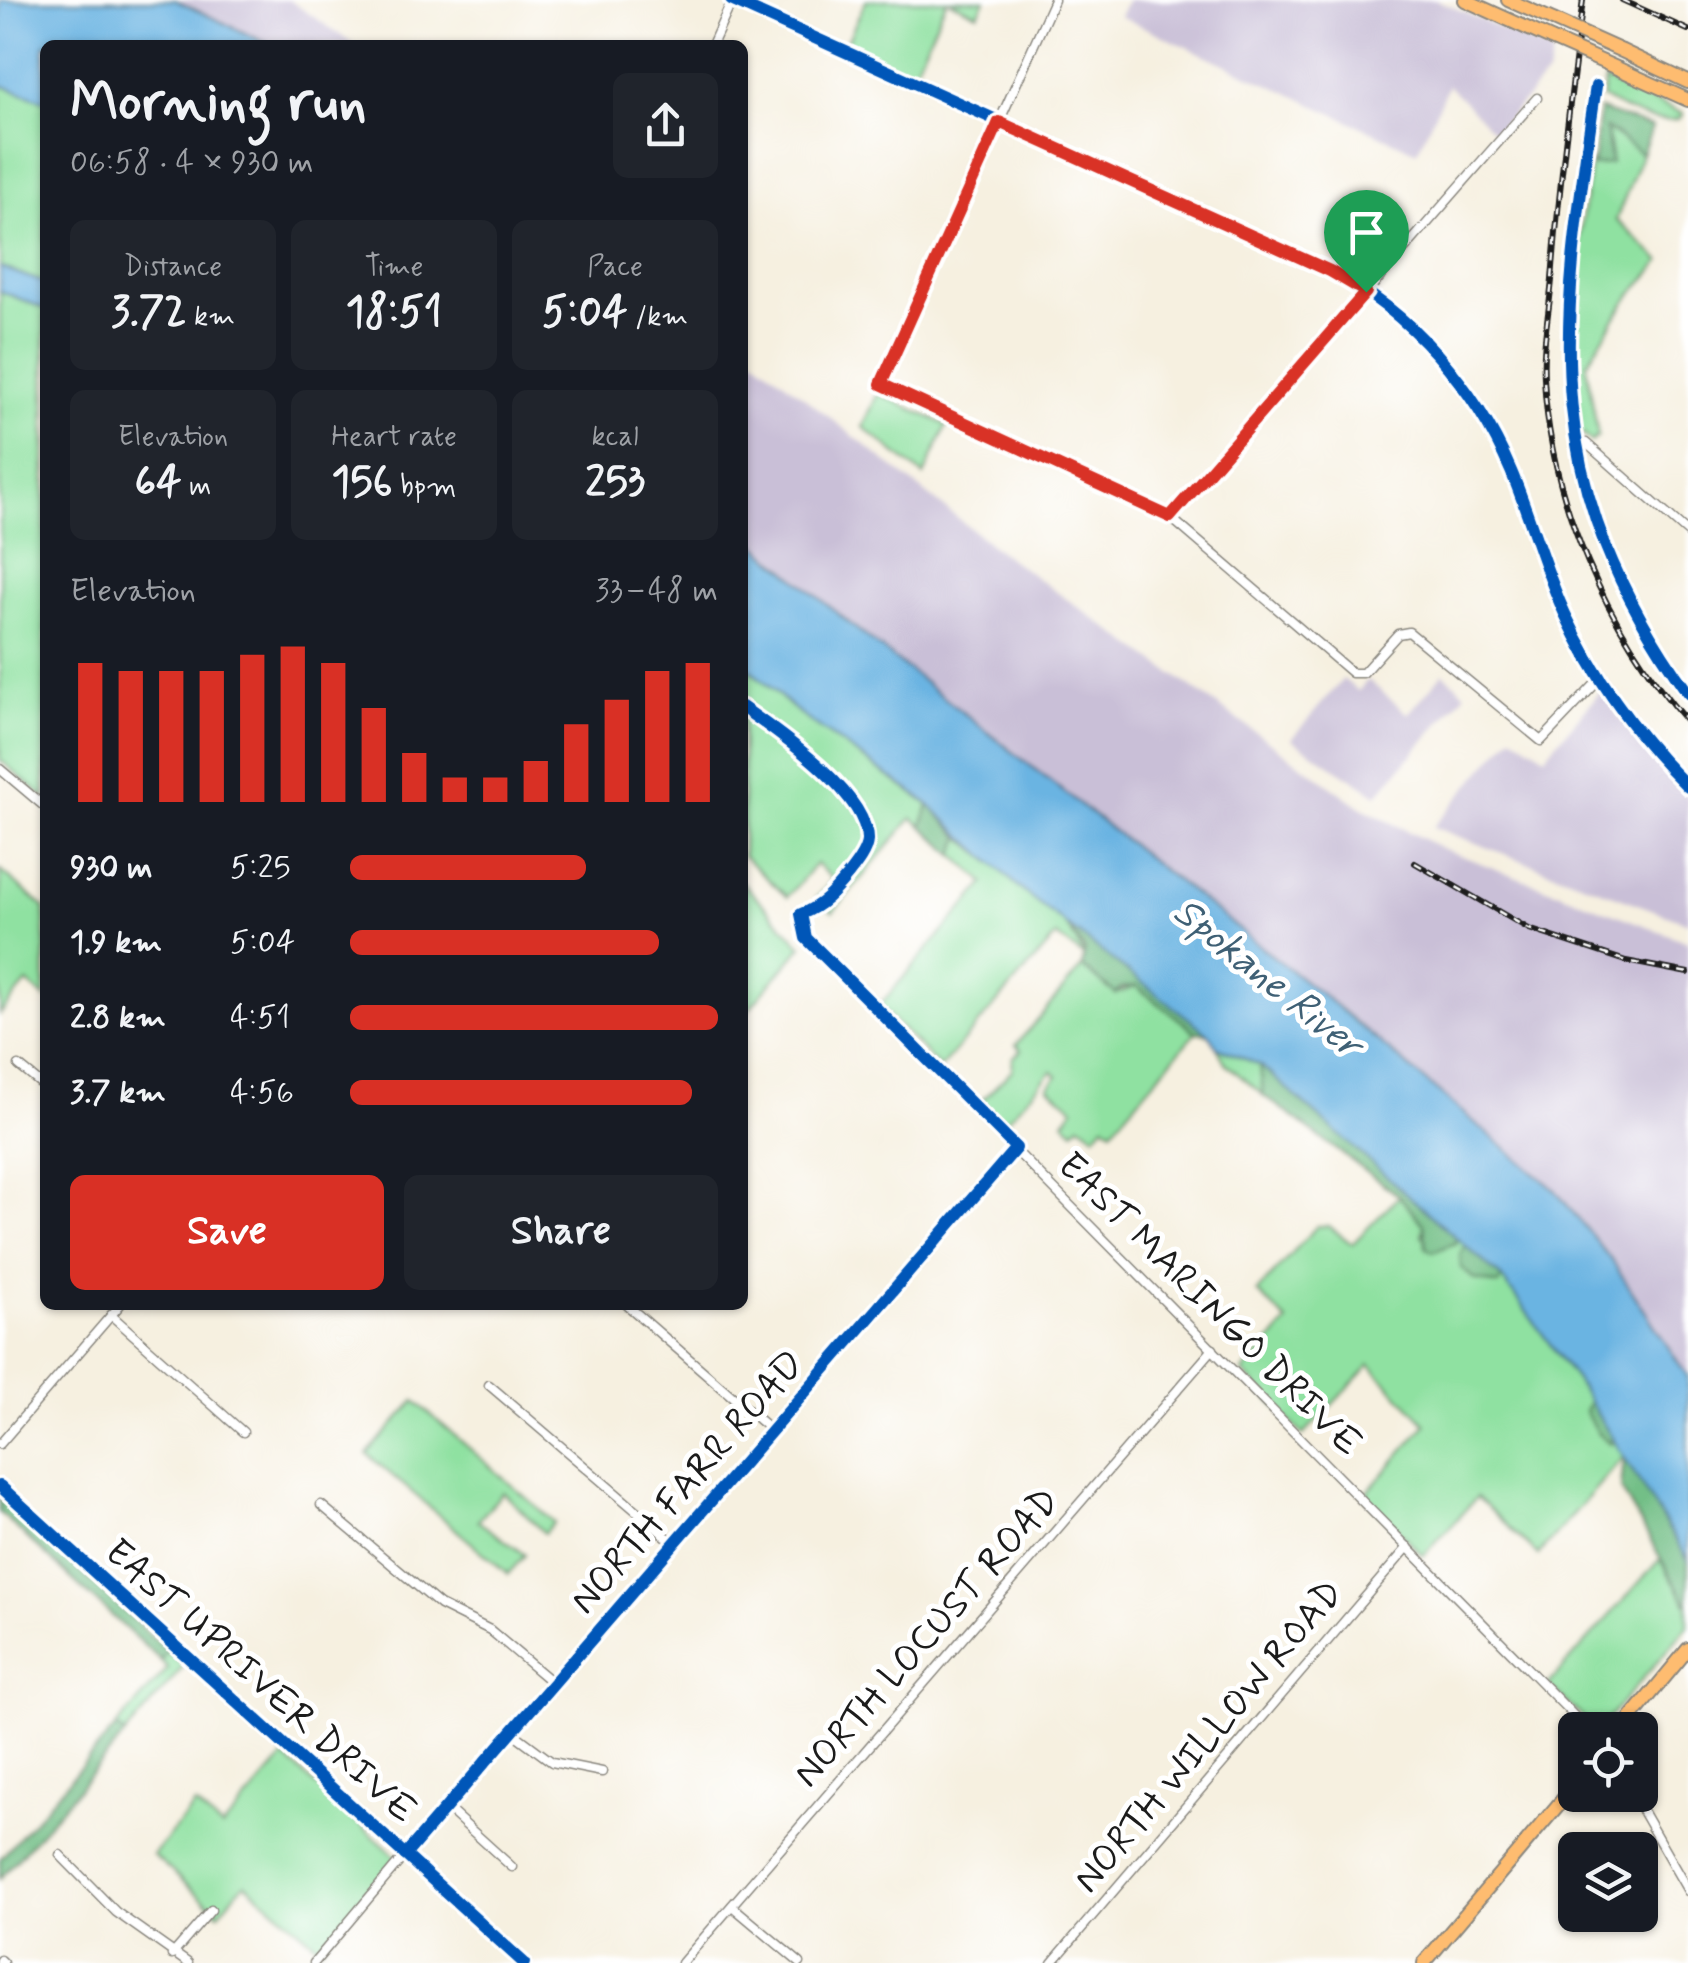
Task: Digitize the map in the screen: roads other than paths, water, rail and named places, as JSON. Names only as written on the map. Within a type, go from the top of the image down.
[{"type":"main road","points":[[1465,0],[1688,100]]},
{"type":"main road","points":[[1508,0],[1688,82]]},
{"type":"main road","points":[[1636,1712],[1688,1649]]},
{"type":"main road","points":[[1424,1963],[1558,1805]]},
{"type":"street","points":[[714,40],[731,0],[1330,271],[1366,292],[1436,354],[1483,416],[1512,472],[1556,596],[1601,678],[1645,740],[1688,787]]},
{"type":"street","points":[[1054,0],[881,384],[1170,517],[1346,670],[1358,674],[1404,632],[1415,636],[1541,742],[1601,678]]},
{"type":"street","points":[[1170,517],[1537,98]]},
{"type":"street","points":[[1586,442],[1688,533]]},
{"type":"street","points":[[0,769],[40,803]]},
{"type":"street","name":"EAST MARINGO DRIVE","points":[[801,914],[804,933],[812,944],[1570,1712]]},
{"type":"street","points":[[19,1066],[40,1083]]},
{"type":"street","name":"NORTH FARR ROAD","points":[[314,1963],[1016,1148]]},
{"type":"street","points":[[0,1444],[116,1310]]},
{"type":"street","points":[[633,1310],[772,1432]]},
{"type":"street","points":[[111,1315],[242,1432]]},
{"type":"street","name":"NORTH LOCUST ROAD","points":[[682,1963],[1213,1348]]},
{"type":"street","points":[[489,1385],[676,1544]]},
{"type":"street","name":"EAST UPRIVER DRIVE","points":[[0,1486],[524,1963]]},
{"type":"street","points":[[321,1505],[440,1606],[490,1630],[554,1684]]},
{"type":"street","name":"NORTH WILLOW ROAD","points":[[1052,1963],[1408,1547]]},
{"type":"street","points":[[512,1733],[552,1762],[602,1772]]},
{"type":"street","points":[[446,1808],[512,1867]]},
{"type":"street","points":[[1643,1812],[1688,1891]]},
{"type":"street","points":[[60,1855],[116,1912],[188,1963]]},
{"type":"street","points":[[732,1906],[800,1963]]},
{"type":"street","points":[[172,1955],[211,1910]]},
{"type":"water","points":[[0,0],[175,0],[260,40],[40,40],[40,99],[0,85]]},
{"type":"water","points":[[0,267],[40,281],[40,307],[0,291]]},
{"type":"water","name":"Spokane River","points":[[748,538],[854,627],[1335,1005],[1555,1190],[1613,1262],[1688,1377],[1688,1560],[1576,1380],[1502,1278],[1260,1065],[1217,1047],[1209,1034],[1025,893],[926,802],[801,715],[748,667]]},
{"type":"railway","points":[[1583,0],[1545,341],[1549,425],[1571,518],[1608,606],[1632,647],[1688,723]]},
{"type":"railway","points":[[1622,0],[1688,30]]},
{"type":"railway","points":[[1415,863],[1529,929],[1626,961],[1688,973]]}]
